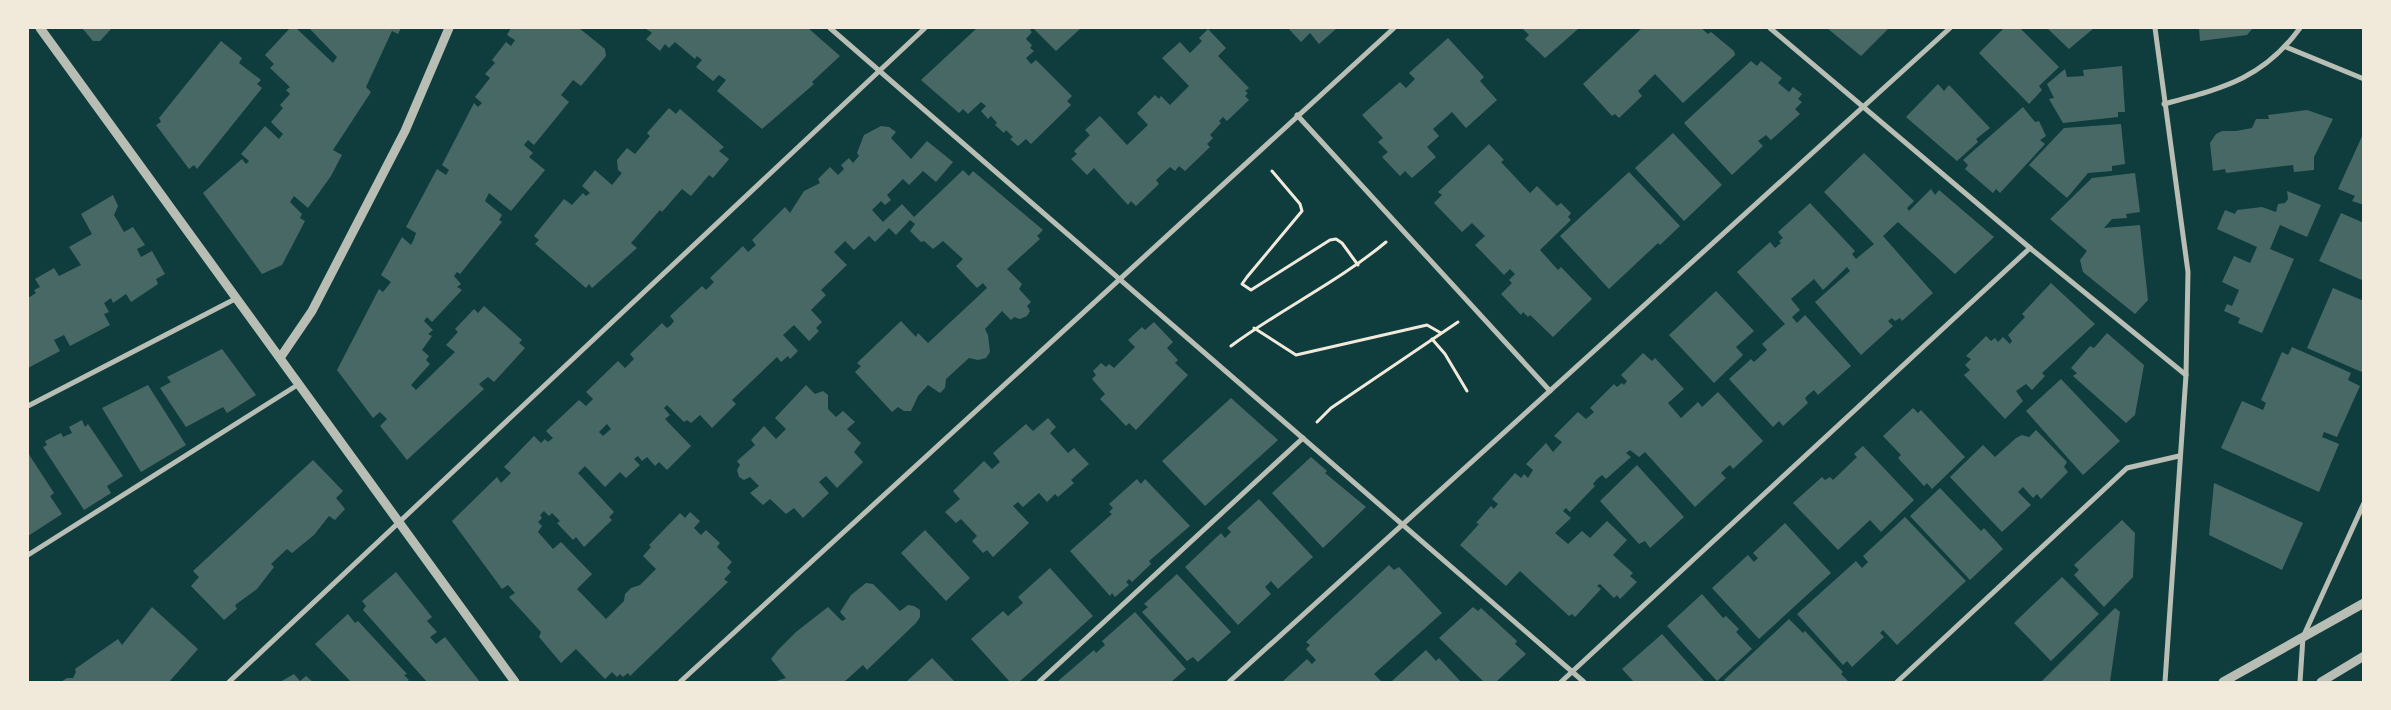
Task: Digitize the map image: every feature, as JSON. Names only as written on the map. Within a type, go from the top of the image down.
[{"type":"street","points":[[40,28],[515,682]]},
{"type":"street","points":[[280,358],[312,311],[405,131],[449,28]]},
{"type":"street","points":[[830,28],[1584,682]]},
{"type":"street","points":[[229,682],[925,28]]},
{"type":"street","points":[[680,682],[1394,28]]},
{"type":"street","points":[[1770,28],[2030,248],[2186,375]]},
{"type":"street","points":[[1229,682],[1950,28]]},
{"type":"street","points":[[2155,28],[2188,272],[2186,375],[2165,682]]},
{"type":"street","points":[[2164,104],[2208,92],[2249,76],[2286,47],[2300,28]]},
{"type":"street","points":[[2286,47],[2364,79]]},
{"type":"street","points":[[1297,115],[1550,391]]},
{"type":"street","points":[[1561,682],[2030,248]]},
{"type":"street","points":[[28,406],[237,298]]},
{"type":"street","points":[[28,555],[299,384]]},
{"type":"street","points":[[1039,682],[1303,438]]},
{"type":"street","points":[[1897,682],[2127,468],[2179,456]]},
{"type":"street","points":[[2300,682],[2303,637],[2364,503]]},
{"type":"street","points":[[2223,682],[2364,602]]},
{"type":"street","points":[[2321,682],[2364,656]]},
{"type":"path","points":[[1257,152],[1300,204],[1302,211],[1242,284],[1251,290],[1330,240],[1336,239],[1342,243],[1358,265]]},
{"type":"path","points":[[1212,359],[1254,328],[1358,265],[1402,229]]},
{"type":"path","points":[[1303,438],[1331,408],[1475,310]]},
{"type":"path","points":[[1254,328],[1296,355],[1428,325],[1441,333]]},
{"type":"path","points":[[1432,339],[1445,354],[1467,391]]},
{"type":"building","points":[[82,28],[112,28],[100,41],[93,41]]},
{"type":"building","points":[[290,28],[296,28],[333,63],[337,57],[309,28],[401,28],[398,34],[392,31],[366,87],[371,92],[333,150],[342,155],[331,176],[308,208],[294,196],[290,202],[302,214],[300,218],[305,221],[282,265],[262,274],[203,193],[242,159],[246,164],[249,161],[241,154],[265,126],[279,139],[283,134],[271,122],[283,108],[280,105],[290,94],[286,90],[290,87],[270,68],[274,64],[265,55]]},
{"type":"building","points":[[511,28],[579,28],[605,49],[606,56],[581,86],[573,80],[561,95],[569,102],[534,145],[528,140],[524,145],[533,153],[529,157],[545,170],[511,211],[489,193],[485,201],[502,215],[499,220],[502,222],[460,274],[457,272],[454,276],[461,284],[457,287],[462,290],[432,322],[427,317],[424,321],[433,330],[428,334],[432,336],[422,350],[429,356],[426,360],[430,364],[411,385],[416,390],[455,352],[446,345],[458,332],[455,329],[474,309],[478,313],[484,306],[522,340],[519,343],[525,348],[494,382],[488,377],[479,384],[484,389],[407,460],[380,426],[387,419],[380,412],[373,418],[337,370],[379,289],[383,292],[391,282],[381,275],[402,237],[411,245],[416,233],[406,227],[437,169],[446,175],[449,170],[442,165],[474,103],[478,107],[482,103],[475,97],[490,78],[485,74],[495,63],[492,60],[506,42],[511,46],[515,40],[507,35]]},
{"type":"building","points":[[645,28],[808,28],[840,56],[812,82],[814,84],[762,129],[717,91],[726,80],[719,75],[713,81],[696,67],[702,60],[697,56],[695,59],[675,42],[669,48],[665,44],[660,51],[646,39],[652,33]]},
{"type":"building","points":[[977,28],[1032,28],[1030,30],[1032,32],[1026,39],[1032,45],[1030,48],[1034,51],[1026,58],[1031,64],[1036,60],[1072,96],[1067,101],[1071,105],[1031,144],[1026,139],[1018,146],[1010,139],[1013,137],[1006,130],[1004,133],[995,125],[997,123],[991,116],[988,119],[981,111],[986,106],[981,102],[968,114],[963,109],[959,113],[921,80]]},
{"type":"building","points":[[1033,28],[1081,28],[1056,51]]},
{"type":"building","points":[[1288,28],[1337,28],[1319,44],[1310,33],[1301,42]]},
{"type":"building","points":[[1522,28],[1578,29],[1545,58],[1525,39],[1529,35]]},
{"type":"building","points":[[1642,28],[1701,28],[1708,34],[1711,32],[1734,51],[1735,55],[1683,103],[1655,74],[1638,91],[1642,96],[1619,118],[1615,114],[1612,116],[1583,84]]},
{"type":"building","points":[[1827,28],[1889,28],[1861,56]]},
{"type":"building","points":[[2004,28],[2020,28],[2059,67],[2039,86],[2042,90],[2029,104],[1979,53]]},
{"type":"building","points":[[2047,28],[2094,28],[2069,49]]},
{"type":"building","points":[[2199,28],[2253,28],[2247,35],[2200,41]]},
{"type":"building","points":[[1208,29],[1226,48],[1218,56],[1249,88],[1245,91],[1248,93],[1245,96],[1249,100],[1227,121],[1223,117],[1219,121],[1221,123],[1210,135],[1213,138],[1207,144],[1210,147],[1185,171],[1179,166],[1175,171],[1170,167],[1156,180],[1159,184],[1136,206],[1131,201],[1128,205],[1094,168],[1087,175],[1071,159],[1077,154],[1074,151],[1090,135],[1085,130],[1100,116],[1127,145],[1148,125],[1137,113],[1155,95],[1159,99],[1161,96],[1170,105],[1189,86],[1162,58],[1180,42],[1190,53],[1202,41],[1199,38]]},
{"type":"building","points":[[1448,38],[1484,77],[1480,81],[1497,100],[1466,128],[1452,112],[1433,129],[1439,136],[1427,147],[1436,157],[1412,178],[1405,171],[1400,176],[1382,157],[1388,152],[1378,142],[1383,138],[1362,115],[1400,82],[1406,88],[1415,79],[1409,73]]},
{"type":"building","points":[[221,41],[242,58],[239,63],[261,80],[257,84],[262,88],[197,169],[194,165],[189,169],[156,125],[161,122],[159,118]]},
{"type":"building","points":[[1751,61],[1757,66],[1761,61],[1782,78],[1778,83],[1789,92],[1793,87],[1802,94],[1798,99],[1802,102],[1795,109],[1800,114],[1771,140],[1766,135],[1758,141],[1763,146],[1732,175],[1684,123]]},
{"type":"building","points":[[2122,66],[2125,112],[2118,112],[2118,117],[2063,123],[2049,99],[2054,98],[2047,84],[2065,69],[2067,77],[2084,76],[2083,70]]},
{"type":"building","points":[[1938,84],[1944,91],[1949,85],[1990,128],[1976,139],[1978,142],[1957,161],[1906,117]]},
{"type":"building","points":[[2023,107],[2035,122],[2039,121],[2046,136],[2040,140],[2045,144],[2000,193],[1996,189],[1993,193],[1965,169],[1968,165],[1963,160]]},
{"type":"building","points":[[669,108],[676,114],[680,109],[724,147],[719,151],[729,159],[713,178],[709,175],[691,196],[682,189],[662,212],[660,210],[631,243],[637,248],[592,288],[589,284],[586,288],[535,244],[539,240],[534,236],[564,199],[572,205],[583,193],[586,196],[590,193],[582,186],[595,170],[612,185],[622,173],[618,170],[617,160],[627,148],[635,154],[650,136],[647,133]]},
{"type":"building","points":[[2307,110],[2333,119],[2314,157],[2314,170],[2294,172],[2293,165],[2226,173],[2225,169],[2213,171],[2210,143],[2216,134],[2222,131],[2252,128],[2256,119],[2269,119],[2268,115]]},
{"type":"building","points":[[2121,124],[2125,164],[2112,166],[2112,171],[2088,173],[2067,198],[2029,165],[2064,128]]},
{"type":"building","points":[[881,126],[889,127],[896,132],[891,138],[911,159],[927,141],[953,162],[936,182],[923,171],[909,185],[903,179],[887,195],[891,200],[885,205],[881,201],[872,210],[883,222],[902,204],[914,217],[963,170],[969,176],[973,171],[1043,230],[1037,236],[1040,239],[1007,269],[1022,284],[1019,289],[1031,302],[1027,306],[1030,311],[1027,316],[1020,319],[1014,317],[1011,320],[1002,311],[985,329],[988,335],[990,352],[986,358],[978,360],[969,358],[946,379],[945,388],[940,393],[928,385],[918,396],[911,411],[904,411],[898,407],[892,412],[855,372],[861,366],[857,363],[901,321],[916,337],[918,333],[928,343],[987,288],[983,283],[977,288],[956,266],[963,259],[943,241],[933,249],[924,241],[921,242],[910,231],[915,224],[910,220],[896,235],[889,228],[875,242],[869,236],[854,250],[845,241],[834,252],[847,265],[821,290],[826,295],[811,310],[822,322],[816,328],[819,331],[809,341],[794,325],[783,335],[798,351],[790,359],[788,356],[781,362],[777,357],[732,400],[736,404],[712,428],[700,415],[691,423],[687,420],[684,422],[667,405],[664,408],[670,415],[665,419],[691,446],[667,470],[659,462],[655,466],[647,457],[642,461],[638,456],[634,459],[640,465],[626,478],[620,472],[605,487],[585,466],[578,473],[614,512],[609,517],[612,520],[584,547],[576,537],[573,540],[557,523],[560,521],[552,513],[549,516],[544,511],[540,515],[542,518],[538,522],[542,526],[538,532],[553,549],[561,542],[592,574],[577,589],[606,619],[624,601],[625,594],[631,588],[640,585],[656,569],[643,556],[651,547],[649,545],[680,513],[685,518],[690,512],[700,521],[694,528],[701,535],[706,530],[720,543],[717,547],[732,562],[727,568],[731,572],[724,579],[728,582],[630,676],[628,673],[623,677],[620,674],[617,677],[612,672],[605,679],[576,649],[561,663],[539,637],[541,632],[509,597],[515,593],[508,585],[502,589],[452,521],[497,477],[501,483],[511,473],[504,467],[534,436],[541,443],[545,439],[548,442],[553,438],[546,431],[579,400],[586,406],[593,399],[586,392],[618,361],[625,368],[634,359],[630,354],[662,323],[667,328],[671,325],[674,321],[670,316],[702,286],[706,290],[714,282],[710,278],[743,246],[748,252],[756,245],[752,240],[785,207],[790,213],[804,191],[820,183],[818,179],[830,167],[838,175],[844,169],[841,165],[849,158],[853,163],[859,156],[857,153],[864,135]],"holes":[[[607,424],[611,429],[603,436],[599,432]]]},
{"type":"building","points":[[2364,132],[2364,205],[2352,201],[2355,196],[2338,189]]},
{"type":"building","points":[[1673,133],[1722,185],[1684,221],[1635,168]]},
{"type":"building","points":[[1489,144],[1504,160],[1501,162],[1530,193],[1537,186],[1557,206],[1561,203],[1571,213],[1568,217],[1571,220],[1540,250],[1558,270],[1561,267],[1592,299],[1553,337],[1530,315],[1528,317],[1523,312],[1521,315],[1501,294],[1512,283],[1509,280],[1515,274],[1510,269],[1504,275],[1475,245],[1485,236],[1472,223],[1462,232],[1434,203],[1442,195],[1438,192]]},
{"type":"building","points":[[1864,153],[1914,201],[1907,208],[1909,211],[1931,189],[1935,195],[1939,190],[1994,237],[1955,274],[1898,222],[1883,236],[1933,293],[1902,321],[1900,318],[1895,321],[1892,318],[1888,321],[1893,326],[1861,355],[1815,302],[1850,271],[1847,267],[1823,290],[1814,279],[1791,299],[1800,310],[1792,317],[1797,323],[1805,315],[1851,366],[1818,395],[1814,390],[1808,395],[1805,398],[1808,403],[1783,426],[1779,421],[1773,427],[1729,379],[1751,359],[1754,362],[1767,350],[1762,344],[1785,324],[1737,272],[1770,242],[1775,248],[1781,243],[1779,241],[1783,238],[1778,232],[1810,203],[1855,251],[1852,254],[1856,259],[1874,244],[1824,192]]},
{"type":"building","points":[[1629,172],[1680,226],[1660,245],[1658,243],[1609,289],[1560,236]]},
{"type":"building","points":[[2135,173],[2140,212],[2126,214],[2127,218],[2112,219],[2104,228],[2140,225],[2148,300],[2135,314],[2083,272],[2080,260],[2087,251],[2050,219],[2092,178]]},
{"type":"building","points":[[2287,191],[2321,205],[2307,237],[2280,225],[2270,249],[2294,259],[2262,333],[2238,323],[2240,318],[2224,311],[2227,304],[2232,306],[2239,290],[2222,282],[2234,256],[2250,263],[2257,247],[2217,229],[2225,210],[2235,214],[2237,210],[2262,207],[2276,212],[2278,204],[2285,203],[2288,199]]},
{"type":"building","points":[[113,195],[118,206],[114,215],[124,232],[133,227],[145,245],[137,249],[141,257],[152,251],[165,274],[156,279],[158,284],[131,302],[126,294],[113,303],[111,298],[104,303],[109,312],[104,314],[110,325],[70,346],[64,335],[54,340],[60,351],[28,368],[28,298],[36,293],[34,290],[40,287],[35,279],[54,268],[59,276],[81,265],[69,247],[92,234],[81,214]]},
{"type":"building","points":[[2341,213],[2364,223],[2364,281],[2319,261]]},
{"type":"building","points":[[2051,283],[2095,324],[2042,373],[2045,376],[2032,390],[2026,384],[2016,391],[2023,401],[2005,419],[1964,375],[1970,370],[1965,365],[1971,359],[1966,356],[1986,336],[1991,341],[1995,338],[1998,342],[2003,337],[2010,344],[2012,341],[2008,335],[2025,317],[2022,314]]},
{"type":"building","points":[[2333,288],[2364,301],[2364,373],[2307,348]]},
{"type":"building","points":[[1716,291],[1754,331],[1736,347],[1743,355],[1714,383],[1669,335]]},
{"type":"building","points":[[1154,322],[1173,342],[1167,348],[1178,360],[1175,363],[1188,375],[1136,430],[1129,423],[1126,426],[1100,399],[1105,394],[1092,379],[1096,375],[1093,371],[1101,363],[1106,367],[1109,364],[1114,368],[1135,347],[1128,340],[1142,327],[1145,330]]},
{"type":"building","points":[[2107,333],[2144,365],[2135,415],[2126,423],[2073,376],[2077,373],[2071,368],[2090,346],[2094,348]]},
{"type":"building","points":[[2292,347],[2351,373],[2348,380],[2360,386],[2337,437],[2324,432],[2322,437],[2339,444],[2319,492],[2221,448],[2242,401],[2263,410],[2266,403],[2261,400],[2282,352],[2288,355]]},
{"type":"building","points":[[222,349],[256,395],[227,413],[223,407],[186,427],[160,388],[171,382],[167,377]]},
{"type":"building","points":[[1643,353],[1652,361],[1655,358],[1684,389],[1668,403],[1681,418],[1698,402],[1702,407],[1718,392],[1763,441],[1733,469],[1730,465],[1725,469],[1721,473],[1726,478],[1695,507],[1645,452],[1639,457],[1630,450],[1626,453],[1631,457],[1606,479],[1602,475],[1597,479],[1593,484],[1595,486],[1570,512],[1566,508],[1563,511],[1571,518],[1555,533],[1568,544],[1582,531],[1590,538],[1607,521],[1627,540],[1613,555],[1633,573],[1630,576],[1637,582],[1620,599],[1617,595],[1614,598],[1600,584],[1597,586],[1601,589],[1575,617],[1572,614],[1569,616],[1520,571],[1506,586],[1460,545],[1479,524],[1476,523],[1491,506],[1494,509],[1498,504],[1492,499],[1515,473],[1521,478],[1524,474],[1528,478],[1533,470],[1526,464],[1546,443],[1553,452],[1562,442],[1554,436],[1578,412],[1586,419],[1594,412],[1590,408],[1614,384],[1617,387],[1622,383],[1624,385],[1627,381],[1621,375]]},
{"type":"building","points":[[2061,379],[2120,441],[2083,475],[2026,411]]},
{"type":"building","points":[[148,385],[186,445],[141,472],[102,408]]},
{"type":"building","points":[[806,385],[815,394],[823,391],[828,395],[828,409],[836,417],[843,411],[855,422],[847,429],[861,443],[854,452],[863,462],[837,488],[826,476],[819,482],[829,493],[803,518],[794,508],[786,514],[770,499],[763,505],[750,493],[759,486],[750,477],[744,480],[739,477],[737,470],[740,465],[737,461],[755,445],[751,440],[764,426],[776,439],[786,429],[775,418]]},
{"type":"building","points":[[1231,398],[1278,440],[1205,506],[1162,461]]},
{"type":"building","points":[[1913,408],[1918,413],[1921,410],[1965,457],[1932,489],[1927,483],[1924,486],[1898,458],[1901,455],[1883,436]]},
{"type":"building","points":[[1048,418],[1056,427],[1050,433],[1068,453],[1074,448],[1089,464],[1071,480],[1074,483],[1058,497],[1055,494],[1047,502],[1039,493],[1023,507],[1018,502],[1013,506],[1029,523],[993,557],[987,550],[983,553],[972,541],[977,536],[961,519],[956,523],[945,512],[960,499],[953,491],[984,461],[992,469],[1000,462],[993,453],[1026,424],[1033,431]]},
{"type":"building","points":[[82,420],[85,427],[88,424],[123,476],[107,486],[111,493],[84,510],[43,447],[47,445],[45,441],[61,433],[63,437],[72,433],[69,427]]},
{"type":"building","points":[[2036,430],[2067,462],[2064,467],[2068,472],[2041,499],[2037,494],[2033,498],[2023,487],[2018,492],[2031,505],[2002,532],[1950,477],[1983,445],[1995,457],[2016,438],[2022,435],[2029,437]]},
{"type":"building","points":[[1863,446],[1914,500],[1881,532],[1870,520],[1838,550],[1793,503],[1822,477],[1825,480],[1830,477],[1833,480],[1857,457],[1854,454]]},
{"type":"building","points":[[28,453],[54,493],[50,496],[62,514],[28,536]]},
{"type":"building","points":[[1311,457],[1327,471],[1325,473],[1366,507],[1323,548],[1272,493]]},
{"type":"building","points":[[313,460],[343,491],[336,498],[345,509],[335,520],[329,516],[314,535],[292,553],[287,549],[271,564],[274,567],[257,589],[235,605],[237,609],[224,620],[191,586],[199,577],[193,571]]},
{"type":"building","points":[[1637,465],[1684,517],[1650,548],[1645,541],[1639,544],[1600,501]]},
{"type":"building","points":[[1137,479],[1141,484],[1145,479],[1190,526],[1149,561],[1151,564],[1132,582],[1129,579],[1126,582],[1129,585],[1115,597],[1112,593],[1110,596],[1070,551],[1112,514],[1109,512],[1113,508],[1109,504]]},
{"type":"building","points":[[2214,483],[2303,523],[2282,570],[2209,535]]},
{"type":"building","points":[[1940,488],[1981,531],[1984,528],[2003,549],[1970,580],[1910,516]]},
{"type":"building","points":[[1259,499],[1313,557],[1278,589],[1271,581],[1265,587],[1271,594],[1238,625],[1185,567],[1221,533],[1225,538],[1231,532],[1227,528]]},
{"type":"building","points":[[1905,517],[1966,581],[1897,645],[1883,630],[1880,633],[1884,637],[1852,667],[1847,661],[1843,665],[1797,614],[1856,561],[1862,568],[1868,562],[1863,556]]},
{"type":"building","points":[[2122,520],[2135,533],[2133,577],[2104,607],[2074,575],[2079,570],[2074,565]]},
{"type":"building","points":[[1785,523],[1831,573],[1759,639],[1712,588],[1748,555],[1754,562],[1758,558],[1753,553]]},
{"type":"building","points":[[925,530],[970,578],[946,601],[901,553]]},
{"type":"building","points":[[1389,565],[1394,570],[1399,567],[1442,613],[1374,674],[1382,682],[1282,682],[1307,659],[1312,664],[1316,660],[1306,649],[1310,645],[1306,642]]},
{"type":"building","points":[[1050,568],[1093,616],[1019,682],[1010,682],[971,639],[1003,611],[1008,616],[1023,603],[1018,597]]},
{"type":"building","points":[[396,572],[432,617],[427,621],[437,632],[430,637],[436,644],[445,637],[480,682],[427,682],[363,610],[366,606],[362,601]]},
{"type":"building","points":[[1177,574],[1231,632],[1198,662],[1193,657],[1187,661],[1142,612],[1148,607],[1144,604]]},
{"type":"building","points":[[2062,577],[2099,614],[2051,661],[2014,623]]},
{"type":"building","points":[[866,583],[873,584],[900,611],[908,605],[920,610],[920,617],[916,623],[867,670],[863,665],[844,682],[773,682],[786,678],[771,659],[778,650],[796,632],[828,607],[842,621],[846,619],[840,612],[851,595]]},
{"type":"building","points":[[1702,594],[1723,618],[1726,616],[1739,629],[1736,632],[1752,649],[1717,681],[1667,626]]},
{"type":"building","points":[[152,607],[198,649],[169,682],[61,682],[67,678],[73,678],[76,672],[75,669],[118,639],[122,645]]},
{"type":"building","points":[[1473,607],[1478,611],[1481,608],[1517,641],[1515,644],[1526,654],[1496,682],[1484,682],[1439,638]]},
{"type":"building","points":[[2115,608],[2120,612],[2110,682],[2041,682]]},
{"type":"building","points":[[1135,612],[1186,669],[1171,682],[1057,682],[1094,650],[1096,653],[1105,645],[1102,641]]},
{"type":"building","points":[[348,614],[355,623],[358,621],[407,674],[404,675],[409,680],[406,682],[351,682],[315,644]]},
{"type":"building","points":[[1789,619],[1803,633],[1805,631],[1843,672],[1841,674],[1849,682],[1727,682],[1724,680]]},
{"type":"building","points":[[1662,634],[1705,682],[1634,682],[1622,669]]},
{"type":"building","points":[[1426,650],[1436,661],[1439,658],[1461,682],[1392,681]]},
{"type":"building","points":[[932,658],[955,682],[906,682]]},
{"type":"building","points":[[294,674],[300,681],[306,676],[313,682],[280,682]]}]
